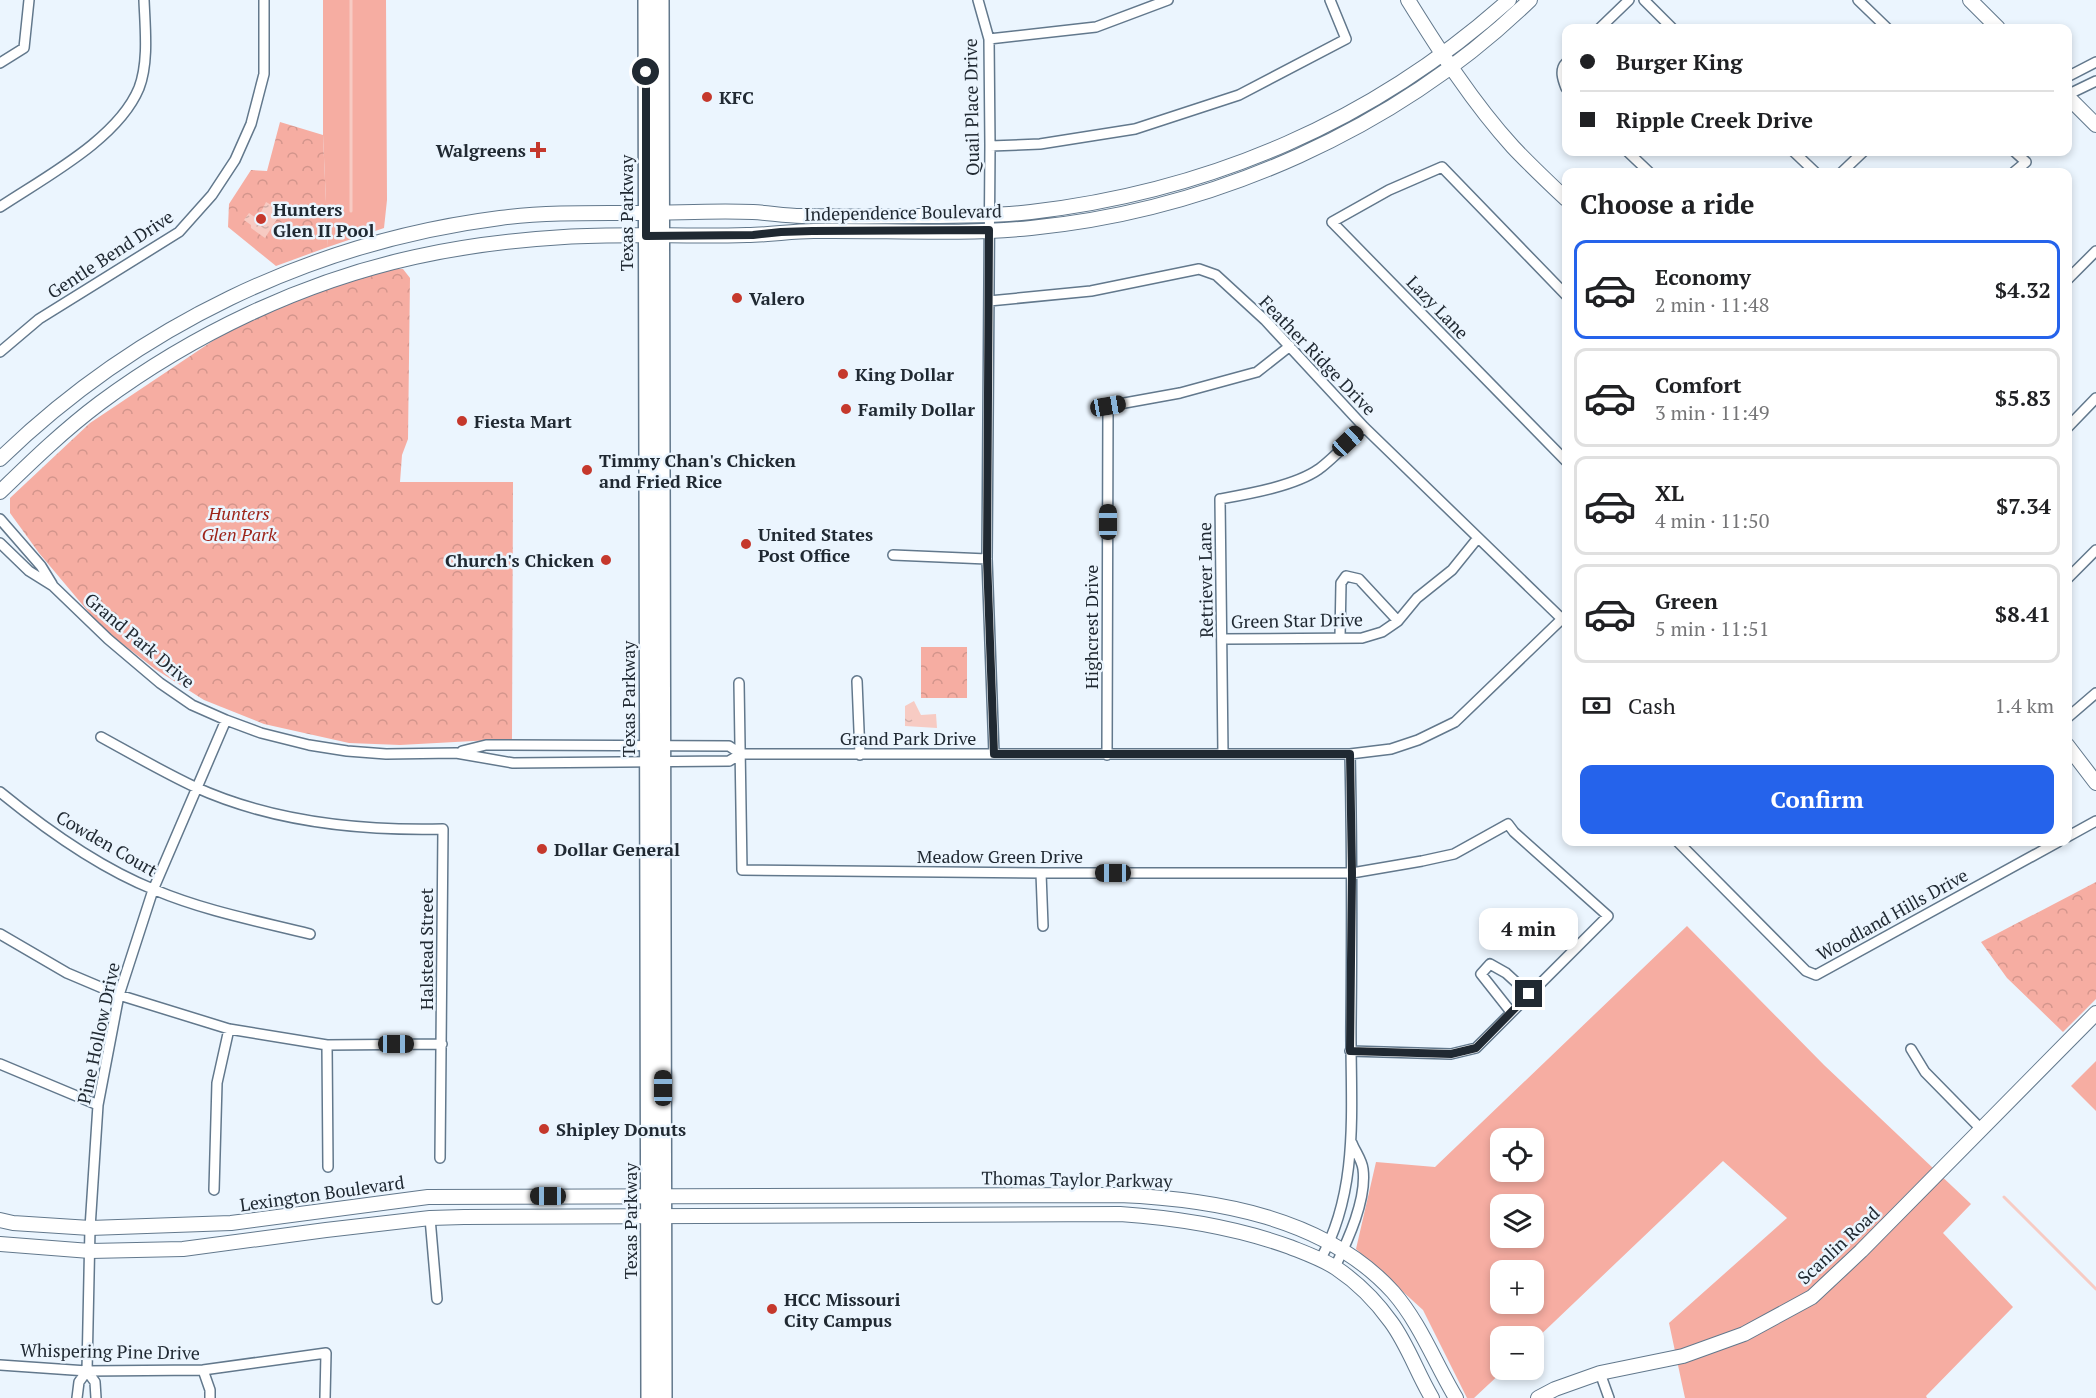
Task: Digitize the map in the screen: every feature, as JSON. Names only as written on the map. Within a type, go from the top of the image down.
[{"type":"main road","name":"Texas Parkway","points":[[646,0],[653,213],[646,446],[647,568],[655,745],[657,1197],[649,1398]]},
{"type":"main road","name":"Texas Parkway","points":[[653,213],[661,0]]},
{"type":"main road","name":"Texas Parkway","points":[[653,236],[662,476],[662,595],[655,745]]},
{"type":"main road","points":[[646,446],[655,455],[655,466],[662,476]]},
{"type":"main road","points":[[647,568],[654,575],[655,589],[662,595]]},
{"type":"main road","name":"Texas Parkway","points":[[656,1216],[664,1398]]},
{"type":"street","points":[[0,63],[24,48],[28,0]]},
{"type":"street","points":[[0,207],[88,148],[121,118],[139,87],[145,51],[144,0]]},
{"type":"street","name":"Gentle Bend Drive","points":[[0,352],[39,319],[179,232],[212,195],[235,160],[251,124],[264,74],[264,0]]},
{"type":"street","name":"Quail Place Drive","points":[[978,0],[989,39],[987,559],[994,754]]},
{"type":"street","points":[[989,39],[1096,27],[1168,0]]},
{"type":"street","points":[[990,146],[1040,144],[1135,129],[1239,95],[1346,39],[1330,0]]},
{"type":"street","points":[[1408,0],[1442,55],[1489,118],[1513,147],[1562,195]]},
{"type":"street","name":"Independence Boulevard","points":[[0,492],[55,440],[99,404],[157,364],[221,327],[319,285],[416,257],[536,239],[588,236],[753,235],[812,231],[1032,228],[1150,207],[1211,190],[1267,169],[1442,55],[1509,0]]},
{"type":"street","name":"Independence Boulevard","points":[[0,459],[73,394],[145,344],[216,304],[272,279],[357,248],[415,233],[502,217],[573,213],[753,212],[807,216],[988,215],[1081,205],[1147,192],[1304,145],[1384,111],[1452,66],[1505,24],[1530,0]]},
{"type":"street","points":[[1604,24],[1629,0]]},
{"type":"street","points":[[1644,0],[1668,24]]},
{"type":"street","points":[[1858,0],[1883,24]]},
{"type":"street","points":[[1970,0],[1994,24]]},
{"type":"street","points":[[2072,74],[2096,62]]},
{"type":"street","points":[[2072,93],[2096,81]]},
{"type":"street","points":[[2072,101],[2096,126]]},
{"type":"street","points":[[1632,156],[1645,168]]},
{"type":"street","points":[[1798,156],[1811,168]]},
{"type":"street","points":[[1846,168],[1859,156]]},
{"type":"street","points":[[2019,156],[2026,162],[2019,168]]},
{"type":"street","name":"Lazy Lane","points":[[1562,291],[1442,166],[1389,190],[1332,222],[1562,457]]},
{"type":"street","points":[[1147,192],[1150,207]]},
{"type":"street","points":[[807,216],[812,231]]},
{"type":"street","points":[[415,233],[416,257]]},
{"type":"street","points":[[2072,275],[2096,251]]},
{"type":"street","name":"Feather Ridge Drive","points":[[989,301],[1091,291],[1199,269],[1216,275],[1265,320],[1364,427],[1477,539],[1562,615]]},
{"type":"street","points":[[145,344],[157,364]]},
{"type":"street","name":"Highcrest Drive","points":[[1107,755],[1108,406],[1180,393],[1257,372],[1290,346]]},
{"type":"street","points":[[2072,423],[2096,398]]},
{"type":"street","name":"Retriever Lane","points":[[1223,754],[1220,499],[1275,487],[1317,470],[1364,427]]},
{"type":"street","name":"Grand Park Drive","points":[[0,519],[41,566],[53,586]]},
{"type":"street","name":"Green Star Drive","points":[[1222,639],[1362,638],[1382,632],[1398,621],[1417,598],[1452,570],[1477,539]]},
{"type":"street","name":"Grand Park Drive","points":[[0,543],[29,571],[53,586],[108,639],[160,683],[192,705],[226,720],[261,733],[309,745],[347,751],[386,754],[456,753],[513,763],[729,761],[741,754],[1350,754],[1391,749],[1418,740],[1455,722],[1562,619]]},
{"type":"street","points":[[2072,574],[2096,550]]},
{"type":"street","points":[[893,555],[987,559]]},
{"type":"street","points":[[1340,637],[1341,583],[1346,576],[1359,579],[1398,621]]},
{"type":"street","points":[[857,681],[860,755]]},
{"type":"street","points":[[740,683],[741,754]]},
{"type":"street","points":[[2072,714],[2096,693]]},
{"type":"street","name":"Pine Hollow Drive","points":[[87,1371],[90,1228],[98,1105],[119,995],[153,890],[226,720]]},
{"type":"street","points":[[101,737],[196,788]]},
{"type":"street","name":"Grand Park Drive","points":[[456,753],[486,745],[655,745],[729,746],[741,754]]},
{"type":"street","points":[[2072,752],[2096,783]]},
{"type":"street","name":"Meadow Green Drive","points":[[741,754],[742,870],[1352,873],[1455,854],[1508,824],[1514,832],[1608,916],[1529,994]]},
{"type":"street","points":[[1320,1260],[1340,1213],[1352,1143],[1350,754]]},
{"type":"street","name":"Halstead Street","points":[[196,788],[279,815],[330,825],[393,830],[443,829],[440,1158]]},
{"type":"street","name":"Cowden Court","points":[[0,792],[27,814],[98,861],[153,890],[210,910],[310,934]]},
{"type":"street","points":[[2072,834],[2096,820]]},
{"type":"street","name":"Woodland Hills Drive","points":[[1682,846],[1806,971],[1816,975],[2051,846]]},
{"type":"street","points":[[1041,873],[1043,926]]},
{"type":"street","points":[[0,934],[67,973],[119,995],[229,1029],[327,1045],[442,1044]]},
{"type":"street","points":[[1350,1051],[1451,1054],[1476,1048],[1529,994],[1506,974],[1490,964],[1481,974],[1511,1012]]},
{"type":"street","name":"Scanlin Road","points":[[1538,1398],[1600,1372],[1683,1356],[1744,1334],[1812,1297],[1861,1251],[2096,1013]]},
{"type":"street","points":[[214,1190],[217,1083],[229,1029]]},
{"type":"street","points":[[327,1045],[328,1167]]},
{"type":"street","points":[[1911,1049],[1925,1072],[1981,1129]]},
{"type":"street","points":[[0,1064],[98,1105]]},
{"type":"street","points":[[1335,1267],[1354,1222],[1362,1192],[1363,1167],[1352,1143]]},
{"type":"street","points":[[815,1195],[815,1215]]},
{"type":"street","points":[[463,1196],[464,1217]]},
{"type":"street","name":"Thomas Taylor Parkway","points":[[657,1197],[1146,1196],[1255,1215],[1283,1223],[1329,1242],[1366,1266],[1393,1292],[1410,1314],[1456,1398]]},
{"type":"street","name":"Lexington Boulevard","points":[[0,1220],[13,1223],[90,1228],[231,1223],[428,1197],[657,1197]]},
{"type":"street","name":"Thomas Taylor Parkway","points":[[656,1216],[1120,1214],[1213,1225],[1303,1252],[1335,1267],[1353,1281],[1374,1300],[1392,1323],[1404,1341],[1432,1398]]},
{"type":"street","name":"Lexington Boulevard","points":[[0,1244],[90,1251],[183,1249],[430,1218],[656,1216]]},
{"type":"street","points":[[273,1218],[276,1237]]},
{"type":"street","points":[[430,1218],[437,1299]]},
{"type":"street","name":"Whispering Pine Drive","points":[[0,1365],[87,1371],[203,1370],[326,1353],[325,1398]]},
{"type":"street","points":[[203,1370],[210,1390],[210,1398]]},
{"type":"street","points":[[77,1398],[80,1382],[87,1371],[95,1382],[96,1398]]},
{"type":"street","points":[[1600,1372],[1609,1398]]},
{"type":"green space","points":[[323,0],[386,0],[387,200],[384,228],[328,247],[323,135]]},
{"type":"green space","points":[[280,122],[323,135],[328,247],[276,266],[228,227],[229,204],[251,170],[267,171]]},
{"type":"green space","name":"Hunters Glen Park","points":[[391,269],[403,269],[410,278],[408,439],[402,455],[400,482],[513,482],[512,739],[400,745],[349,743],[264,724],[204,700],[155,669],[102,628],[39,553],[10,513],[10,498],[90,423],[226,332],[316,289]]},
{"type":"green space","points":[[921,647],[967,647],[967,698],[921,698]]},
{"type":"green space","points":[[2096,882],[2096,999],[2063,1032],[2007,978],[1981,942]]},
{"type":"green space","points":[[1687,926],[1824,1065],[1971,1204],[1943,1233],[2013,1307],[1926,1396],[1927,1398],[1685,1398],[1669,1323],[1787,1218],[1723,1161],[1544,1332],[1544,1326],[1490,1326],[1490,1380],[1493,1380],[1474,1398],[1467,1398],[1423,1310],[1356,1249],[1376,1162],[1435,1167]]},
{"type":"green space","points":[[2096,1061],[2096,1111],[2071,1086]]},
{"type":"water","name":"Hunters Glen II Pool","points":[[266,202],[282,211],[265,238],[244,220],[249,213],[256,218],[259,216]]},
{"type":"water","points":[[914,701],[921,715],[936,714],[937,728],[905,726],[905,706]]},
{"type":"waterway","points":[[351,0],[351,211]]},
{"type":"waterway","points":[[2004,1197],[2096,1289]]},
{"type":"place","name":"KFC","points":[[707,97]]},
{"type":"place","name":"Walgreens","points":[[538,150]]},
{"type":"place","name":"Hunters Glen II Pool","points":[[261,219]]},
{"type":"place","name":"Valero","points":[[737,298]]},
{"type":"place","name":"King Dollar","points":[[843,374]]},
{"type":"place","name":"Family Dollar","points":[[846,409]]},
{"type":"place","name":"Fiesta Mart","points":[[462,421]]},
{"type":"place","name":"Timmy Chan's Chicken and Fried Rice","points":[[587,470]]},
{"type":"place","name":"United States Post Office","points":[[746,544]]},
{"type":"place","name":"Church's Chicken","points":[[606,560]]},
{"type":"place","name":"Dollar General","points":[[542,849]]},
{"type":"place","name":"Shipley Donuts","points":[[544,1129]]},
{"type":"place","name":"HCC Missouri City Campus","points":[[772,1309]]},
{"type":"route","points":[[646,72],[646,236],[753,235],[812,231],[989,230],[987,559],[994,754],[1350,754],[1352,873],[1350,1051],[1451,1054],[1476,1048],[1529,994]]}]
